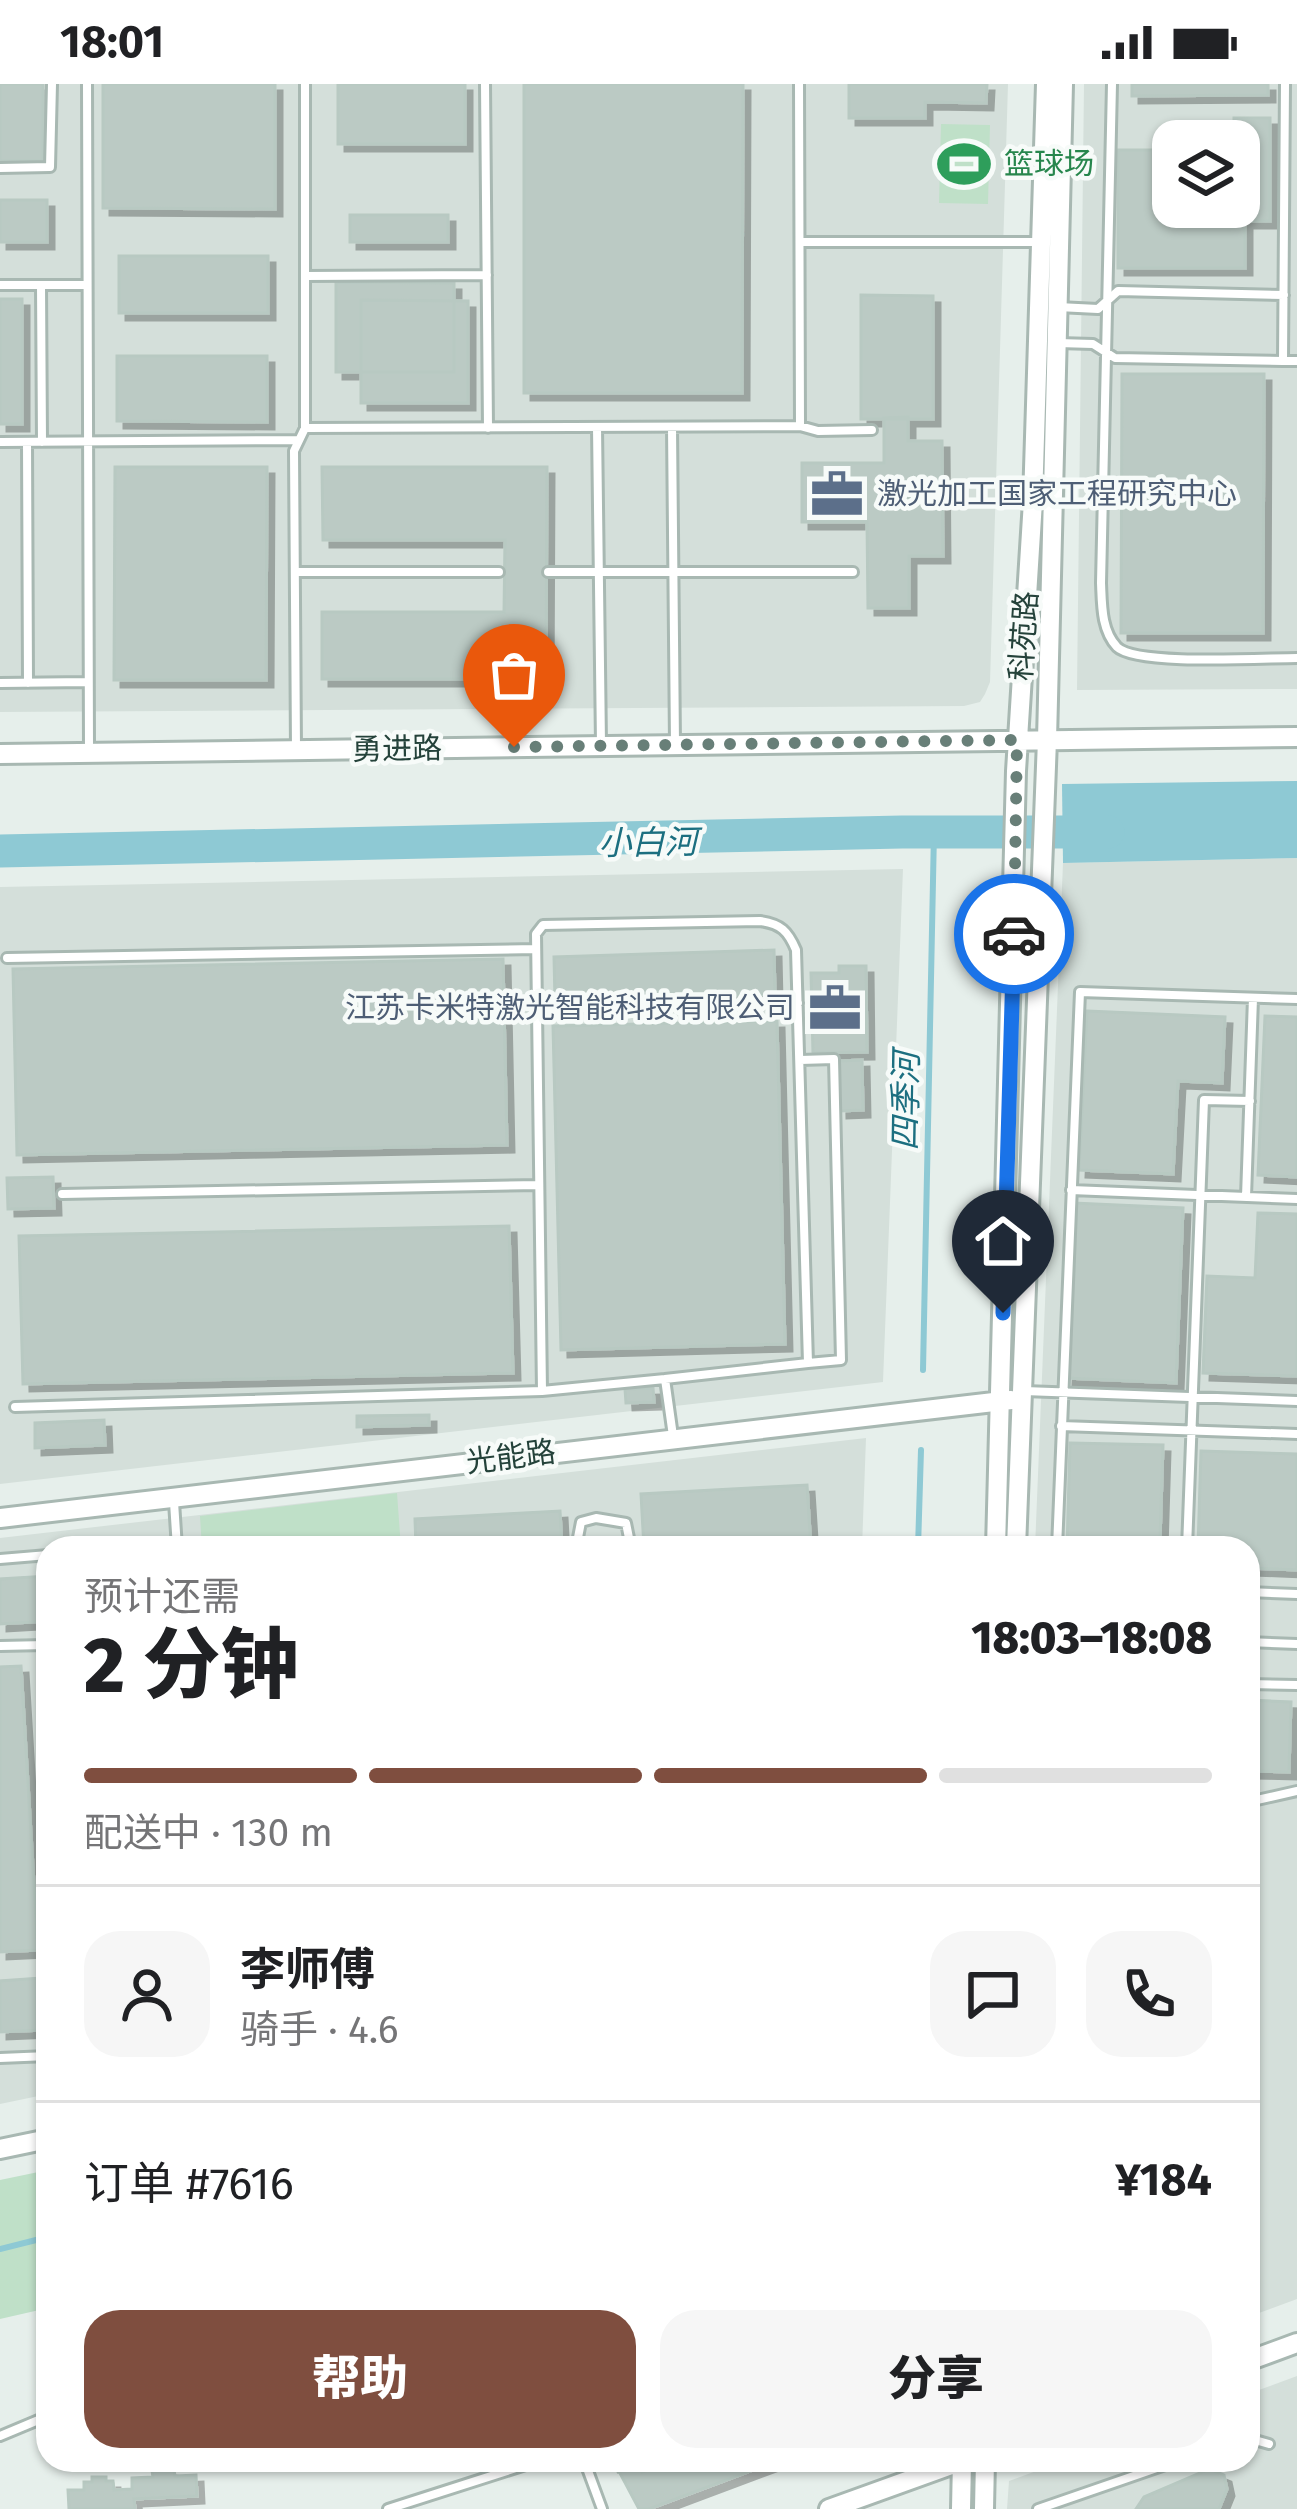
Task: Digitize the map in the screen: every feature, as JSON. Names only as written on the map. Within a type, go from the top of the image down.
[{"type":"street","name":"科苑路","points":[[1016,1536],[1043,873],[1057,307],[1049,242],[1046,84]]},
{"type":"street","name":"科苑路","points":[[996,1536],[1017,740],[1063,84]]},
{"type":"street","name":"勇进路","points":[[0,754],[1297,737]]},
{"type":"street","name":"光能路","points":[[0,1518],[1022,1395]]},
{"type":"street","points":[[0,2149],[36,2142]]},
{"type":"street","points":[[1260,2357],[1297,2343]]},
{"type":"street","points":[[830,2509],[930,2472]]},
{"type":"street","points":[[961,2509],[963,2472]]},
{"type":"street","points":[[984,2509],[986,2472]]},
{"type":"lane","points":[[0,168],[50,167],[52,84]]},
{"type":"lane","points":[[87,84],[89,753]]},
{"type":"lane","points":[[296,750],[293,451],[305,428],[305,84]]},
{"type":"lane","points":[[485,84],[488,428]]},
{"type":"lane","points":[[800,84],[800,426]]},
{"type":"lane","points":[[1112,84],[1101,583],[1106,628],[1113,643],[1135,658],[1297,658]]},
{"type":"lane","points":[[1283,361],[1285,84]]},
{"type":"lane","points":[[1286,212],[1297,212]]},
{"type":"lane","points":[[802,242],[1049,242]]},
{"type":"lane","points":[[305,276],[487,275]]},
{"type":"lane","points":[[0,285],[87,285]]},
{"type":"lane","points":[[41,285],[42,442]]},
{"type":"lane","points":[[1057,307],[1098,308],[1118,291],[1284,295]]},
{"type":"lane","points":[[1056,343],[1093,344],[1115,358],[1297,361]]},
{"type":"lane","points":[[305,428],[800,426],[818,431],[872,430]]},
{"type":"lane","points":[[597,427],[601,746]]},
{"type":"lane","points":[[672,427],[675,745]]},
{"type":"lane","points":[[0,442],[299,440]]},
{"type":"lane","points":[[27,442],[28,683]]},
{"type":"lane","points":[[295,572],[500,572]]},
{"type":"lane","points":[[548,572],[854,572]]},
{"type":"lane","points":[[0,683],[88,682]]},
{"type":"lane","points":[[542,1391],[536,934],[543,926],[778,924],[789,933],[796,950],[808,1363]]},
{"type":"lane","points":[[7,958],[536,949]]},
{"type":"lane","points":[[1057,1536],[1080,992],[1297,999]]},
{"type":"lane","points":[[1246,1197],[1253,998]]},
{"type":"lane","points":[[537,1010],[798,1004]]},
{"type":"lane","points":[[15,1407],[542,1391],[841,1360],[834,1059],[800,1060]]},
{"type":"lane","points":[[1188,1536],[1204,1100],[1250,1101]]},
{"type":"lane","points":[[62,1194],[539,1185]]},
{"type":"lane","points":[[1071,1190],[1297,1198]]},
{"type":"lane","points":[[665,1379],[673,1437]]},
{"type":"lane","points":[[1022,1395],[1063,1392],[1297,1401]]},
{"type":"lane","points":[[1061,1426],[1297,1434]]},
{"type":"lane","points":[[174,1497],[176,1536]]},
{"type":"lane","points":[[578,1536],[580,1522],[596,1518],[626,1523],[629,1536]]},
{"type":"lane","points":[[0,1559],[36,1557]]},
{"type":"lane","points":[[1260,1592],[1297,1594]]},
{"type":"lane","points":[[1260,1642],[1297,1644]]},
{"type":"lane","points":[[0,1646],[36,1645]]},
{"type":"lane","points":[[1260,1684],[1297,1685]]},
{"type":"lane","points":[[1260,1799],[1297,1791]]},
{"type":"lane","points":[[0,2058],[36,2056]]},
{"type":"lane","points":[[0,2436],[36,2421]]},
{"type":"lane","points":[[1260,2441],[1269,2444]]},
{"type":"lane","points":[[388,2509],[504,2472]]},
{"type":"lane","points":[[588,2472],[602,2509]]},
{"type":"lane","points":[[1038,2509],[1145,2472]]},
{"type":"shaded area","points":[[0,84],[1008,84],[990,682],[985,694],[980,702],[964,706],[0,712]]},
{"type":"shaded area","points":[[1084,84],[1297,84],[1297,689],[1077,690]]},
{"type":"shaded area","points":[[1297,858],[1297,2299],[1260,2313],[1260,1536],[1035,1536],[1063,863]]},
{"type":"shaded area","points":[[903,869],[883,1382],[0,1484],[0,887]]},
{"type":"shaded area","points":[[866,1438],[862,1536],[36,1536],[36,2096],[0,2104],[0,1538]]},
{"type":"shaded area","points":[[1297,2376],[1297,2509],[1007,2509],[1009,2481],[1033,2472],[1260,2472],[1260,2390]]},
{"type":"green space","name":"篮球场","points":[[941,124],[990,125],[988,204],[939,203]]},
{"type":"green space","points":[[397,1493],[400,1536],[201,1536],[200,1516]]},
{"type":"green space","points":[[36,2172],[36,2311],[0,2319],[0,2180]]},
{"type":"water","points":[[1297,781],[1297,858],[1063,863],[1062,784]]},
{"type":"building","points":[[0,84],[43,84],[43,161],[0,161]]},
{"type":"building","points":[[103,84],[275,84],[275,209],[103,208]]},
{"type":"building","points":[[338,84],[465,84],[465,144],[338,144]]},
{"type":"building","points":[[524,84],[743,84],[742,393],[524,393]]},
{"type":"building","points":[[849,84],[987,84],[986,103],[925,102],[925,118],[849,118]]},
{"type":"building","points":[[1132,84],[1268,84],[1268,95],[1132,96]]},
{"type":"building","points":[[1270,118],[1270,221],[1260,221],[1260,120],[1234,120]]},
{"type":"building","points":[[1118,150],[1152,150],[1152,228],[1245,228],[1245,268],[1118,268]]},
{"type":"building","points":[[0,200],[47,200],[47,242],[0,242]]},
{"type":"building","points":[[350,215],[448,215],[448,242],[350,242]]},
{"type":"building","points":[[119,256],[268,256],[268,313],[119,313]]},
{"type":"building","points":[[336,282],[454,283],[454,372],[336,372]]},
{"type":"building","points":[[861,295],[933,296],[933,419],[861,419]]},
{"type":"building","points":[[0,299],[22,299],[22,424],[0,424]]},
{"type":"building","points":[[361,300],[468,301],[468,403],[361,403]]},
{"type":"building","points":[[117,356],[267,356],[267,422],[117,421]]},
{"type":"building","points":[[1122,374],[1264,374],[1263,633],[1121,633]]},
{"type":"building","points":[[908,417],[908,441],[942,441],[943,556],[909,556],[909,608],[868,608],[867,522],[802,522],[802,463],[884,463],[884,418]]},
{"type":"building","points":[[115,467],[267,467],[266,680],[114,680]]},
{"type":"building","points":[[322,467],[547,467],[546,679],[322,679],[322,612],[504,612],[505,540],[323,540]]},
{"type":"building","points":[[774,950],[775,994],[555,1000],[554,957]]},
{"type":"building","points":[[503,959],[507,1145],[17,1155],[13,969]]},
{"type":"building","points":[[839,966],[866,966],[867,1052],[813,1053],[811,973],[839,973]]},
{"type":"building","points":[[1087,1011],[1225,1017],[1222,1083],[1178,1081],[1173,1174],[1079,1170]]},
{"type":"building","points":[[1265,1016],[1297,1017],[1297,1177],[1258,1175]]},
{"type":"building","points":[[777,1021],[785,1344],[561,1350],[553,1026]]},
{"type":"building","points":[[862,1060],[863,1110],[840,1111],[839,1061]]},
{"type":"building","points":[[53,1177],[54,1208],[8,1209],[7,1178]]},
{"type":"building","points":[[1073,1203],[1183,1208],[1176,1383],[1066,1378]]},
{"type":"building","points":[[1258,1213],[1297,1214],[1297,1376],[1203,1373],[1207,1276],[1255,1278]]},
{"type":"building","points":[[509,1226],[513,1373],[23,1384],[19,1236]]},
{"type":"building","points":[[653,1388],[654,1402],[626,1403],[625,1389]]},
{"type":"building","points":[[429,1415],[429,1425],[357,1427],[357,1416]]},
{"type":"building","points":[[104,1420],[105,1445],[35,1448],[35,1423]]},
{"type":"building","points":[[1070,1443],[1163,1445],[1160,1536],[1067,1536]]},
{"type":"building","points":[[1201,1451],[1297,1454],[1297,1570],[1260,1568],[1260,1536],[1198,1536]]},
{"type":"building","points":[[807,1485],[810,1536],[643,1536],[641,1494]]},
{"type":"building","points":[[560,1511],[561,1536],[416,1536],[415,1519]]},
{"type":"building","points":[[36,1577],[36,1622],[0,1624],[0,1579]]},
{"type":"building","points":[[21,1666],[36,1950],[0,1952],[0,1667]]},
{"type":"building","points":[[1260,1701],[1291,1702],[1289,1772],[1260,1771]]},
{"type":"building","points":[[36,1978],[36,2030],[0,2032],[0,1981]]},
{"type":"building","points":[[152,2472],[196,2475],[197,2496],[134,2499],[135,2509],[69,2509],[68,2490],[84,2490],[84,2482],[92,2482],[92,2477],[113,2481],[114,2490],[132,2489],[132,2478],[153,2477]]},
{"type":"building","points":[[619,2472],[748,2472],[649,2509],[639,2509]]},
{"type":"building","points":[[1202,2472],[1224,2475],[1227,2489],[1219,2509],[1136,2509],[1144,2497]]},
{"type":"waterway","name":"四季河","points":[[923,1370],[934,832]]},
{"type":"waterway","name":"小白河","points":[[0,851],[1108,832]]},
{"type":"waterway","name":"四季河","points":[[918,1536],[921,1450]]},
{"type":"waterway","points":[[0,2249],[36,2240]]},
{"type":"way so far","points":[[514,747],[1017,740],[1014,934]]},
{"type":"place","name":"篮球场","points":[[964,164]]},
{"type":"place","name":"激光加工国家工程研究中心","points":[[837,494]]},
{"type":"place","name":"江苏卡米特激光智能科技有限公司","points":[[835,1008]]},
{"type":"route","points":[[1003,1313],[1014,934]]}]
